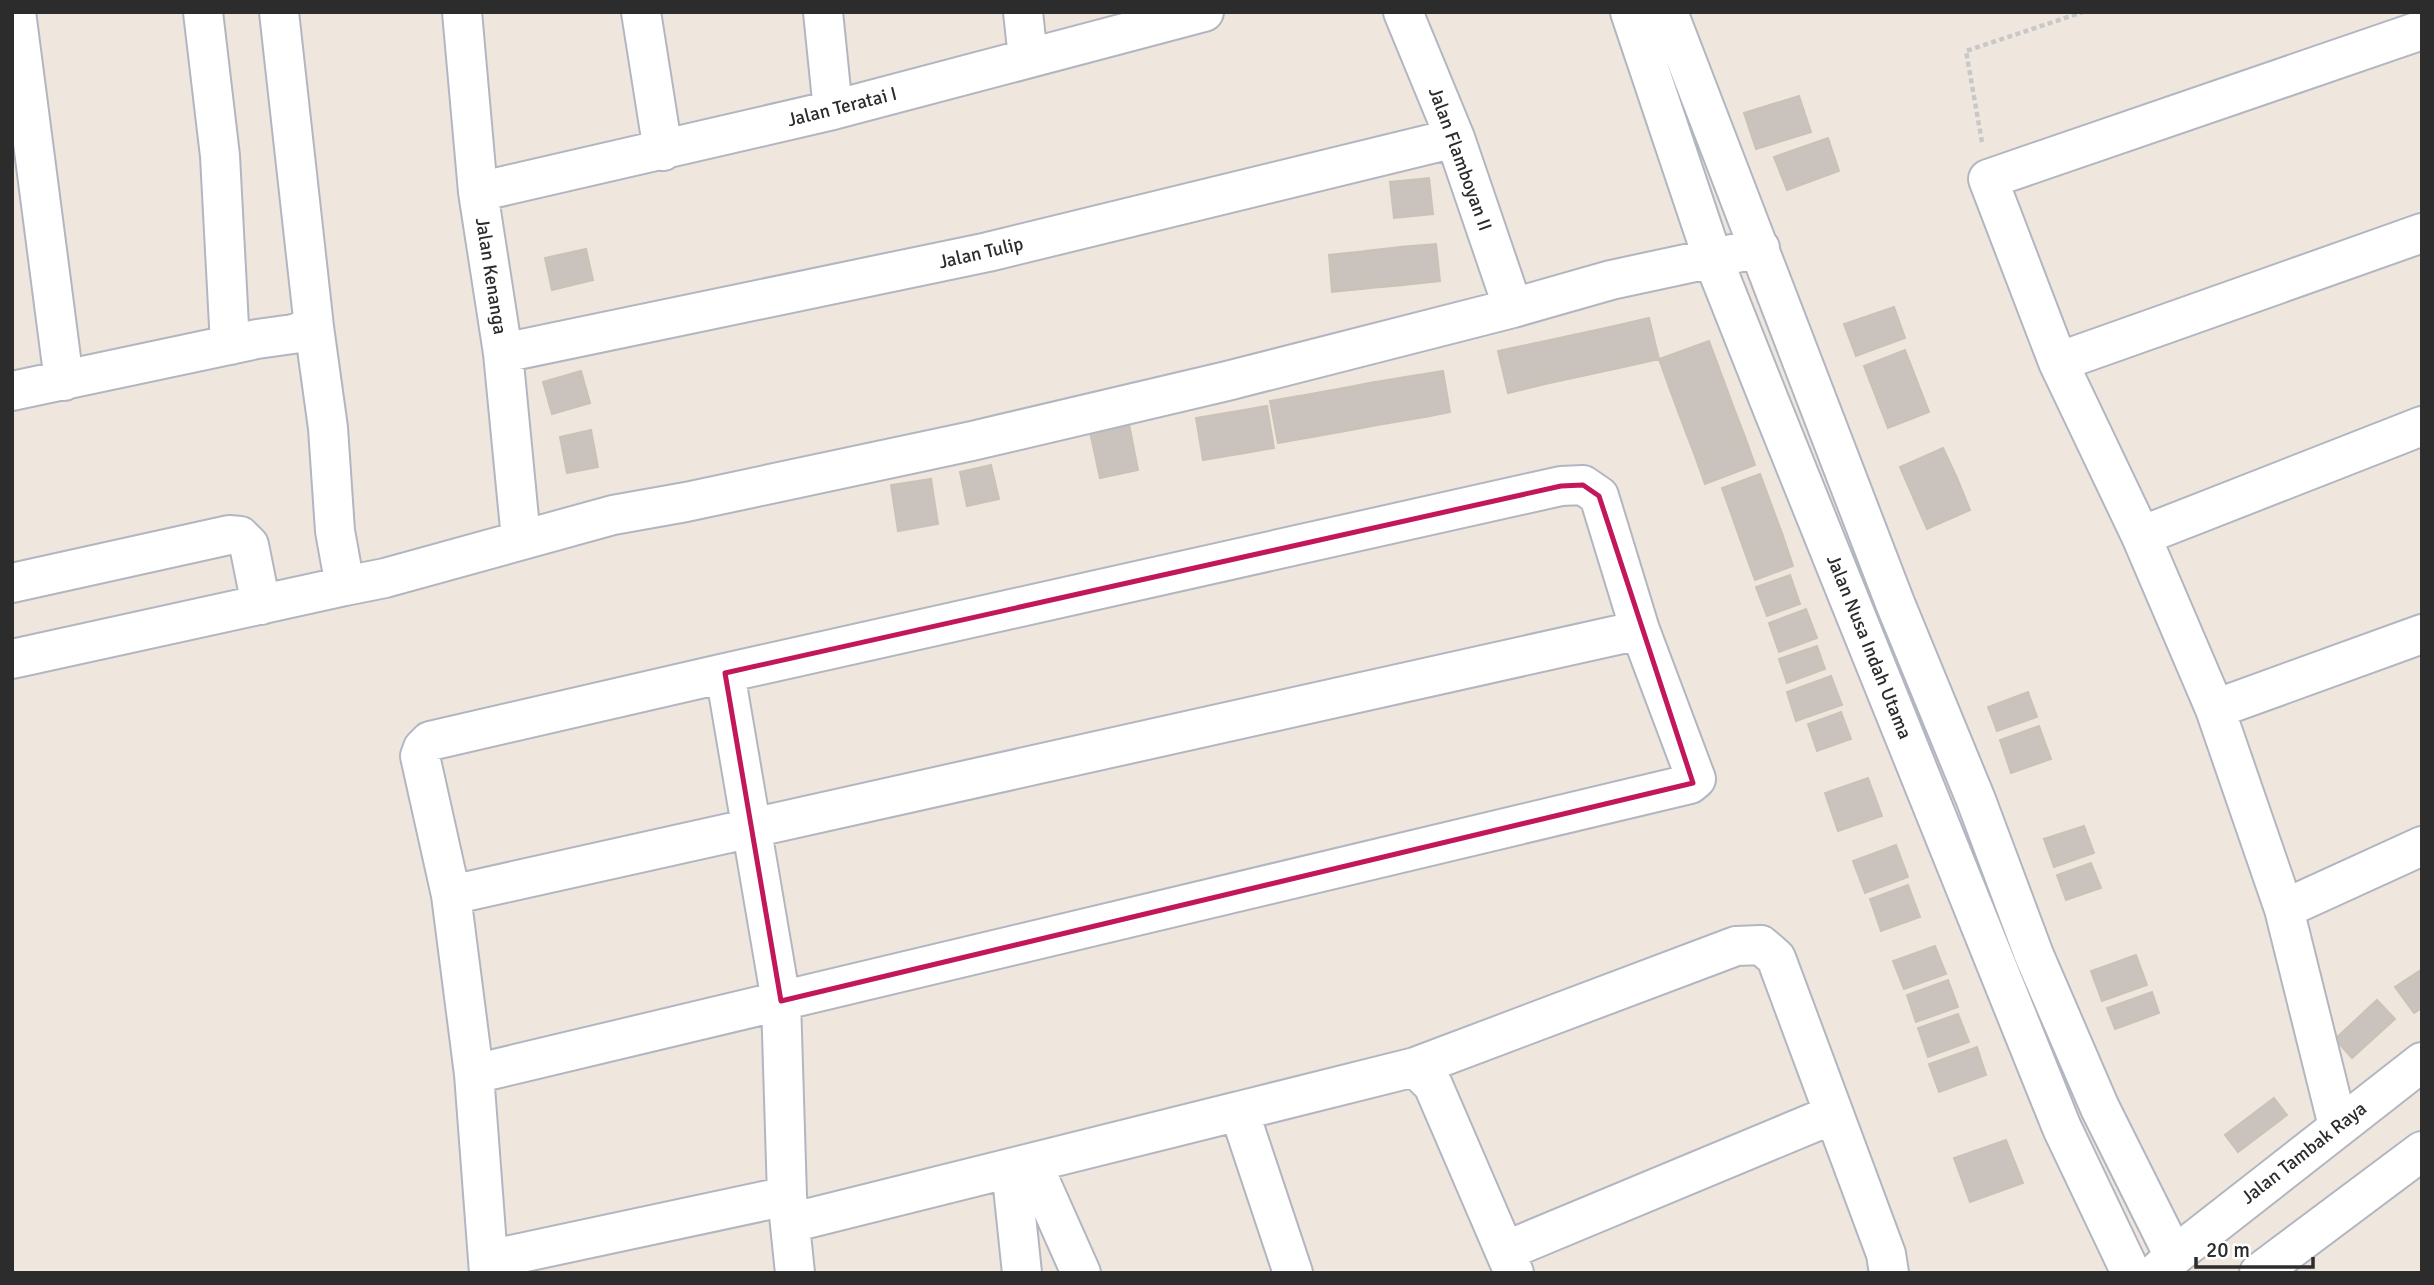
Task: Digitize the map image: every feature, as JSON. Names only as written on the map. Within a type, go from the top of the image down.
[{"type":"street","points":[[16,12],[64,381]]},
{"type":"street","points":[[203,12],[220,156],[274,336],[328,428],[335,530],[345,586]]},
{"type":"street","points":[[274,336],[279,12]]},
{"type":"street","name":"Jalan Kenanga","points":[[462,12],[478,192],[503,353],[521,539]]},
{"type":"street","points":[[641,12],[663,151]]},
{"type":"street","points":[[823,12],[833,110]]},
{"type":"street","points":[[1023,12],[1028,58]]},
{"type":"street","name":"Jalan Teratai I","points":[[478,192],[833,110],[1205,12]]},
{"type":"street","name":"Jalan Flamboyan II","points":[[1403,12],[1455,138],[1513,308]]},
{"type":"street","name":"Jalan Nusa Indah Utama","points":[[1659,16],[1760,248],[1895,603],[1976,800],[2034,954],[2165,1264]]},
{"type":"street","name":"Jalan Nusa Indah Utama","points":[[1659,16],[1713,259],[2062,1128],[2131,1273]]},
{"type":"street","points":[[2338,1126],[2284,909],[2215,709],[2141,536],[2058,362],[1988,179],[2422,30]]},
{"type":"street","name":"Jalan Tulip","points":[[503,353],[988,252],[1455,138]]},
{"type":"street","points":[[2058,362],[2422,233]]},
{"type":"street","points":[[12,659],[385,578],[613,515],[972,441],[1227,381],[1513,308],[1611,280],[1760,248]]},
{"type":"street","points":[[12,391],[274,336]]},
{"type":"street","points":[[2141,536],[2422,426]]},
{"type":"street","points":[[474,1074],[1690,784],[1696,779],[1640,629],[1599,496],[1583,485],[1561,486],[430,741],[423,748],[421,756],[451,895],[474,1074],[489,1266],[1021,1166],[1415,1067],[1736,946],[1761,944],[1776,958],[1886,1254],[1889,1273]]},
{"type":"street","points":[[12,583],[229,534],[240,536],[249,545],[261,606]]},
{"type":"street","points":[[451,895],[1640,629]]},
{"type":"street","points":[[2215,709],[2422,634]]},
{"type":"street","points":[[724,673],[781,1001],[789,1210],[795,1273]]},
{"type":"street","points":[[2284,909],[2422,846]]},
{"type":"street","name":"Jalan Tambak Raya","points":[[2165,1264],[2422,1062]]},
{"type":"street","points":[[1415,1067],[1433,1085],[1510,1262],[1834,1114]]},
{"type":"street","points":[[1239,1111],[1293,1273]]},
{"type":"street","points":[[2259,1273],[2422,1151]]},
{"type":"street","points":[[1021,1166],[1022,1273]]},
{"type":"street","points":[[1021,1166],[1081,1273]]},
{"type":"path","points":[[1988,179],[1966,51],[2083,12]]},
{"type":"highlighted area","points":[[1583,485],[1599,496],[1693,783],[781,1001],[725,673],[1561,486]]},
{"type":"building","points":[[1799,96],[1811,132],[1756,149],[1744,113]]},
{"type":"building","points":[[1828,138],[1839,171],[1787,190],[1774,157]]},
{"type":"building","points":[[1429,178],[1433,214],[1394,218],[1390,182]]},
{"type":"building","points":[[1436,244],[1440,281],[1404,285],[1400,247]]},
{"type":"building","points":[[1400,247],[1404,285],[1370,288],[1366,251]]},
{"type":"building","points":[[586,249],[593,280],[552,290],[545,258]]},
{"type":"building","points":[[1366,251],[1370,288],[1332,292],[1329,255]]},
{"type":"building","points":[[1894,307],[1905,338],[1856,356],[1844,324]]},
{"type":"building","points":[[1649,318],[1659,359],[1619,368],[1610,327]]},
{"type":"building","points":[[1610,327],[1619,368],[1582,376],[1573,335]]},
{"type":"building","points":[[1573,335],[1582,376],[1545,384],[1536,343]]},
{"type":"building","points":[[1709,341],[1719,368],[1669,387],[1659,359]]},
{"type":"building","points":[[1536,343],[1545,384],[1508,393],[1498,351]]},
{"type":"building","points":[[1905,350],[1929,412],[1888,428],[1864,366]]},
{"type":"building","points":[[1719,368],[1732,403],[1682,422],[1669,387]]},
{"type":"building","points":[[581,371],[590,403],[552,414],[543,382]]},
{"type":"building","points":[[1443,371],[1450,412],[1425,417],[1418,375]]},
{"type":"building","points":[[1418,375],[1425,417],[1383,424],[1375,382]]},
{"type":"building","points":[[1375,382],[1383,424],[1340,432],[1333,390]]},
{"type":"building","points":[[1333,390],[1340,432],[1306,438],[1299,396]]},
{"type":"building","points":[[1299,396],[1306,438],[1278,443],[1270,401]]},
{"type":"building","points":[[1732,403],[1745,437],[1695,456],[1682,422]]},
{"type":"building","points":[[1267,406],[1274,448],[1239,454],[1232,412]]},
{"type":"building","points":[[1232,412],[1239,454],[1203,460],[1196,418]]},
{"type":"building","points":[[1129,424],[1138,470],[1100,478],[1090,432]]},
{"type":"building","points":[[591,430],[598,467],[567,473],[560,437]]},
{"type":"building","points":[[1745,437],[1755,465],[1705,484],[1695,456]]},
{"type":"building","points":[[1943,448],[1957,478],[1913,497],[1900,467]]},
{"type":"building","points":[[991,465],[999,499],[967,506],[960,472]]},
{"type":"building","points":[[1760,474],[1783,536],[1744,550],[1722,488]]},
{"type":"building","points":[[1957,478],[1970,510],[1927,529],[1913,497]]},
{"type":"building","points":[[931,479],[938,524],[898,531],[891,485]]},
{"type":"building","points":[[1783,536],[1793,566],[1755,580],[1744,550]]},
{"type":"building","points":[[1790,575],[1800,604],[1767,616],[1756,587]]},
{"type":"building","points":[[1806,609],[1817,638],[1779,652],[1769,623]]},
{"type":"building","points":[[1817,646],[1825,669],[1787,683],[1779,659]]},
{"type":"building","points":[[1831,676],[1842,705],[1796,721],[1787,692]]},
{"type":"building","points":[[2028,692],[2037,717],[1997,731],[1988,707]]},
{"type":"building","points":[[1841,712],[1851,739],[1817,751],[1808,724]]},
{"type":"building","points":[[2039,726],[2051,759],[2011,773],[2000,740]]},
{"type":"building","points":[[1868,778],[1882,816],[1838,831],[1825,793]]},
{"type":"building","points":[[2084,826],[2094,853],[2054,867],[2044,839]]},
{"type":"building","points":[[1896,845],[1908,877],[1865,893],[1853,861]]},
{"type":"building","points":[[2091,863],[2101,888],[2066,900],[2057,875]]},
{"type":"building","points":[[1908,885],[1920,917],[1881,931],[1870,899]]},
{"type":"building","points":[[1935,946],[1946,974],[1904,989],[1893,961]]},
{"type":"building","points":[[2136,955],[2147,985],[2102,1001],[2091,971]]},
{"type":"building","points":[[2422,969],[2422,1008],[2414,1013],[2395,987]]},
{"type":"building","points":[[1948,980],[1958,1007],[1916,1022],[1907,995]]},
{"type":"building","points":[[2152,992],[2159,1013],[2115,1029],[2107,1008]]},
{"type":"building","points":[[2377,1000],[2395,1019],[2352,1058],[2335,1039]]},
{"type":"building","points":[[1958,1014],[1969,1042],[1928,1057],[1918,1028]]},
{"type":"building","points":[[1977,1047],[1986,1075],[1939,1092],[1929,1064]]},
{"type":"building","points":[[2274,1098],[2287,1115],[2238,1152],[2225,1135]]},
{"type":"building","points":[[2006,1140],[2023,1183],[1970,1202],[1954,1158]]}]
